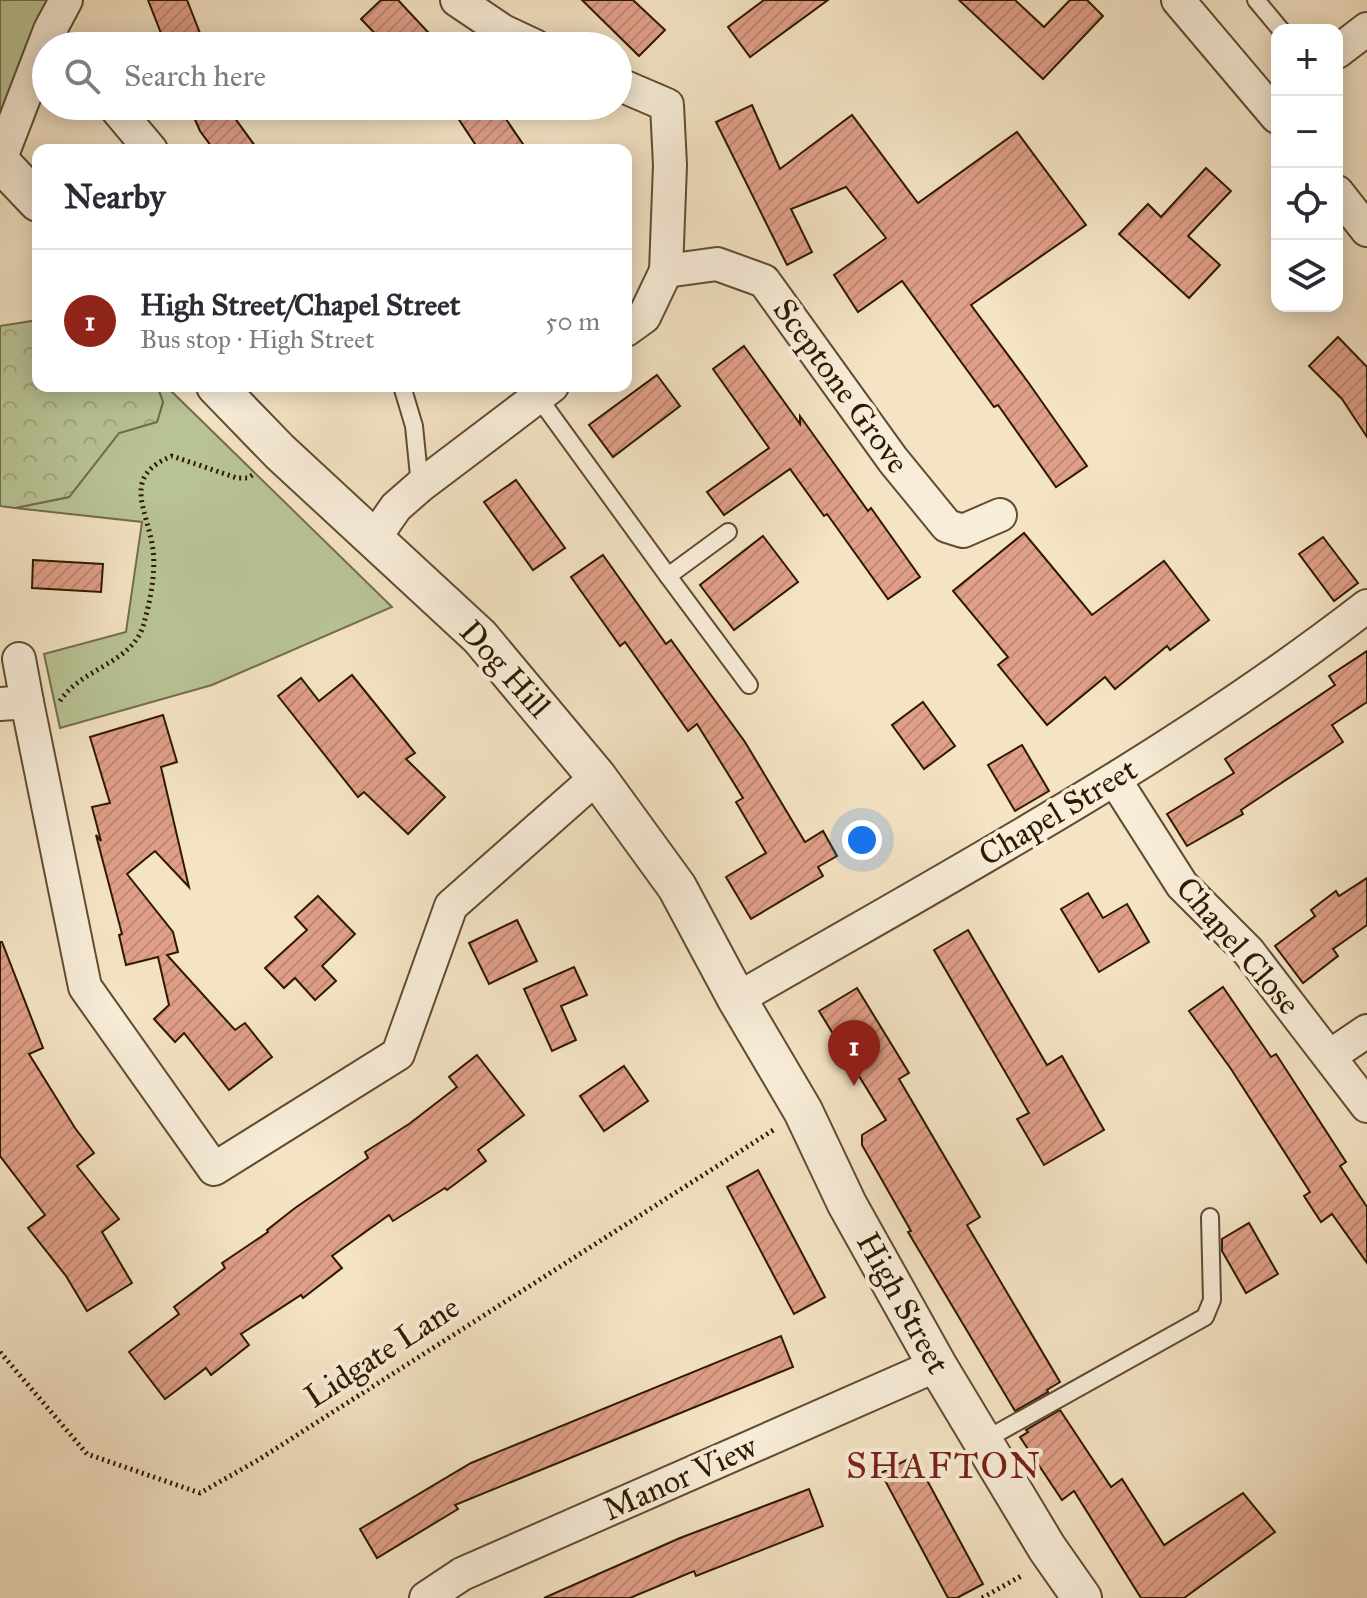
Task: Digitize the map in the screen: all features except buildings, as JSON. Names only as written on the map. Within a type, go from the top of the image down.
[{"type":"street","points":[[58,32],[66,0]]},
{"type":"street","points":[[457,0],[505,32]]},
{"type":"street","points":[[1178,0],[1271,103]]},
{"type":"street","points":[[1343,47],[1367,29]]},
{"type":"street","points":[[632,90],[667,105],[670,165],[666,271],[644,317],[632,326]]},
{"type":"street","points":[[32,92],[0,161],[32,196]]},
{"type":"street","points":[[126,120],[146,144]]},
{"type":"street","points":[[1343,200],[1367,230]]},
{"type":"street","name":"Sceptone Grove","points":[[666,271],[717,264],[764,281],[893,460],[947,526],[963,531],[1000,515]]},
{"type":"street","name":"Dog Hill","points":[[222,392],[280,452],[480,637],[597,777],[677,887],[737,999]]},
{"type":"street","points":[[373,540],[396,507],[420,486],[544,392]]},
{"type":"street","name":"Chapel Street","points":[[737,999],[1115,780],[1303,656],[1367,606]]},
{"type":"street","points":[[19,659],[13,703],[36,748],[85,987],[214,1169],[398,1054],[451,906],[597,777]]},
{"type":"street","name":"Chapel Close","points":[[1115,780],[1182,885],[1248,951],[1367,1106]]},
{"type":"street","name":"High Street","points":[[737,999],[803,1111],[847,1204],[937,1365],[1053,1557],[1082,1598]]},
{"type":"street","points":[[1330,1056],[1367,1031]]},
{"type":"street","name":"Manor View","points":[[426,1598],[462,1574],[937,1365]]},
{"type":"lane","points":[[1256,0],[1276,24]]},
{"type":"lane","points":[[404,392],[414,426],[420,486]]},
{"type":"lane","points":[[546,392],[668,576],[749,685]]},
{"type":"lane","points":[[668,576],[728,532]]},
{"type":"lane","points":[[983,1441],[1205,1317],[1212,1300],[1210,1217]]},
{"type":"path","points":[[36,748],[65,694],[73,685],[125,652],[136,642],[144,626],[154,553],[141,506],[141,486],[148,470],[172,456],[191,460],[222,475],[248,478],[262,470],[280,452]]},
{"type":"path","name":"Lidgate Lane","points":[[0,1352],[87,1454],[200,1493],[258,1460],[803,1111]]},
{"type":"path","points":[[982,1598],[1053,1557]]},
{"type":"green space","points":[[0,0],[73,0],[58,32],[32,32],[32,90],[0,160]]},
{"type":"green space","points":[[32,321],[32,392],[159,392],[163,402],[157,422],[119,433],[69,497],[15,508],[0,506],[0,326]]},
{"type":"green space","points":[[159,392],[172,392],[392,607],[212,685],[60,728],[44,654],[126,632],[142,522],[15,508],[69,497],[119,433],[157,422],[163,402]]},
{"type":"place","name":"High Street/Chapel Street","points":[[854,1086]]},
{"type":"district","name":"SHAFTON","points":[[944,1466]]}]
